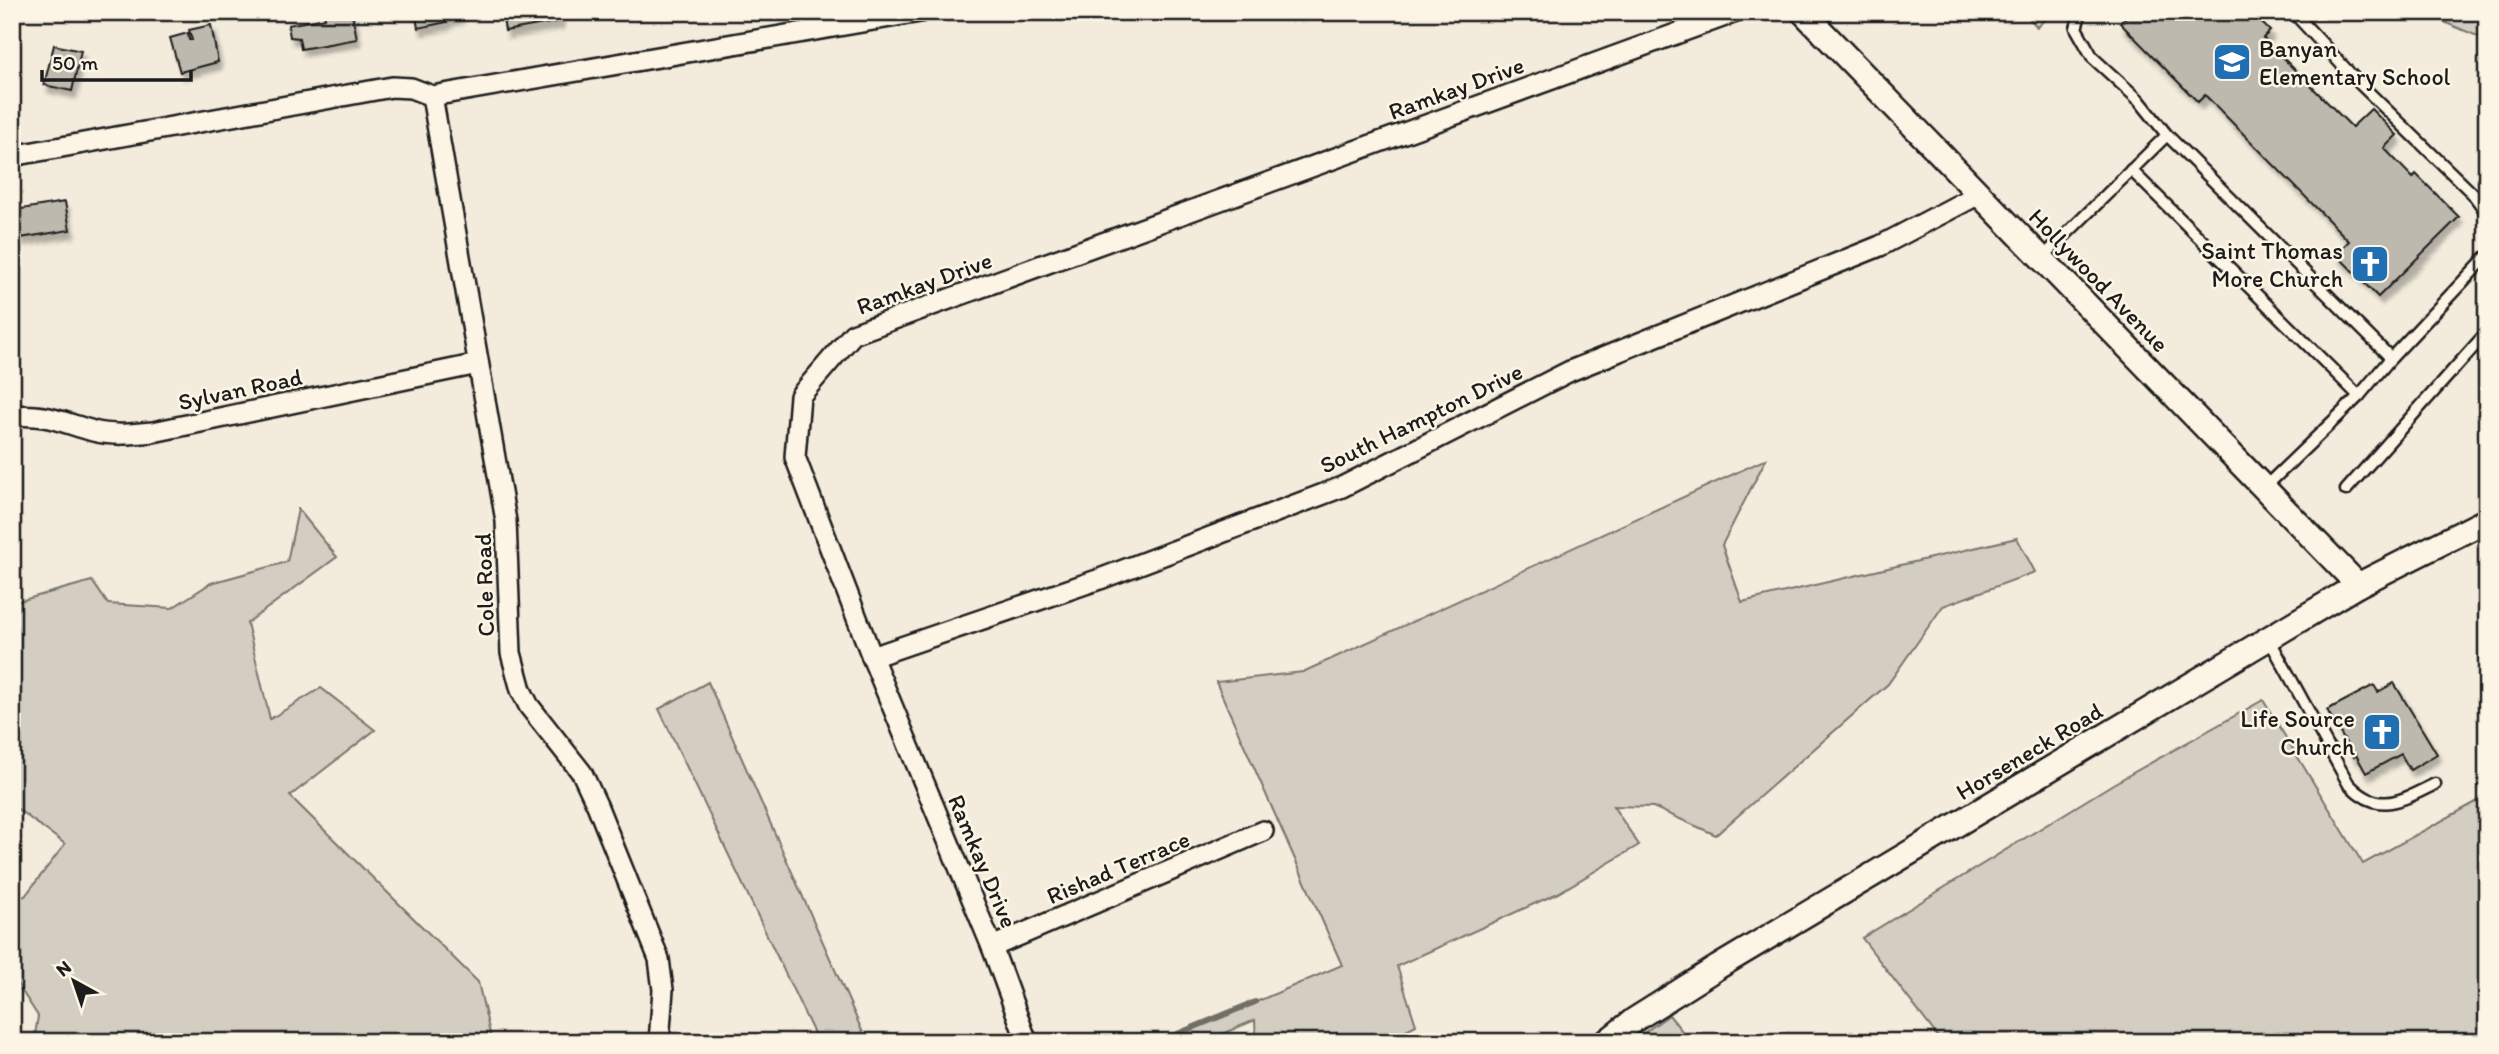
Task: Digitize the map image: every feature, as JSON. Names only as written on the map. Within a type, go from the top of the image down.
[{"type":"street","points":[[12,156],[392,87],[411,88],[432,96],[920,12]]},
{"type":"street","name":"Ramkay Drive","points":[[1027,1042],[992,947],[872,657],[795,457],[800,396],[853,334],[1736,12]]},
{"type":"street","name":"Hollywood Avenue","points":[[1802,12],[2358,585]]},
{"type":"street","name":"Cole Road","points":[[432,96],[506,521],[511,653],[529,706],[582,773],[659,959],[663,990],[659,1042]]},
{"type":"street","name":"South Hampton Drive","points":[[872,657],[1100,579],[1342,487],[1570,372],[1880,246],[1979,194]]},
{"type":"street","name":"Sylvan Road","points":[[12,416],[34,414],[95,431],[124,434],[153,432],[478,363]]},
{"type":"street","name":"Horseneck Road","points":[[1606,1042],[1634,1020],[1718,967],[2358,585],[2487,520]]},
{"type":"street","name":"Rishad Terrace","points":[[992,947],[1263,831]]},
{"type":"lane","points":[[2081,12],[2076,28],[2093,58],[2139,100],[2167,135],[2391,358]]},
{"type":"lane","points":[[2293,12],[2356,79],[2473,194],[2487,213]]},
{"type":"lane","points":[[2042,258],[2167,135]]},
{"type":"lane","points":[[2131,170],[2359,396]]},
{"type":"lane","points":[[2264,488],[2359,396],[2487,256]]},
{"type":"lane","points":[[2346,489],[2487,332]]},
{"type":"lane","points":[[2269,638],[2348,783],[2359,796],[2380,804],[2399,802],[2435,785]]},
{"type":"shaded area","points":[[2024,12],[2053,12],[2037,27]]},
{"type":"shaded area","points":[[2420,12],[2487,12],[2487,40]]},
{"type":"shaded area","points":[[1766,459],[1722,545],[1742,602],[2017,538],[2035,572],[1943,606],[1888,684],[1716,835],[1653,807],[1613,806],[1639,845],[1558,893],[1397,966],[1416,1025],[1383,1042],[1256,1042],[1255,1020],[1203,1042],[1163,1042],[1342,965],[1216,682],[1303,672]]},
{"type":"shaded area","points":[[298,509],[337,557],[247,623],[270,719],[321,688],[375,730],[290,796],[478,982],[492,1042],[34,1042],[38,1016],[12,976],[12,898],[25,896],[65,844],[12,805],[12,603],[92,581],[108,604],[172,608],[211,583],[287,562]]},
{"type":"shaded area","points":[[708,682],[867,1042],[818,1042],[659,709]]},
{"type":"shaded area","points":[[2263,700],[2363,864],[2487,796],[2487,1042],[1942,1042],[1862,938],[2113,784]]},
{"type":"shaded area","points":[[1669,1015],[1691,1042],[1631,1042]]},
{"type":"building","points":[[324,12],[340,12],[340,15],[352,13],[357,39],[301,49],[299,38],[290,37],[288,25],[325,18]]},
{"type":"building","points":[[415,12],[459,12],[460,16],[447,19],[447,22],[418,28]]},
{"type":"building","points":[[502,12],[559,12],[560,21],[505,31]]},
{"type":"building","points":[[2123,12],[2251,12],[2270,31],[2263,38],[2352,127],[2371,109],[2397,135],[2384,148],[2413,178],[2416,174],[2459,217],[2378,297],[2336,254],[2349,241],[2205,95],[2198,102],[2120,23],[2127,16]]},
{"type":"building","points":[[211,25],[218,62],[180,72],[170,38],[188,33],[189,40],[192,40],[189,30]]},
{"type":"building","points":[[54,45],[81,51],[72,91],[44,85]]},
{"type":"building","points":[[65,202],[70,230],[20,238],[15,210]]},
{"type":"building","name":"Life Source Church","points":[[2394,683],[2437,754],[2410,770],[2401,754],[2366,773],[2327,710],[2374,685],[2378,692]]},
{"type":"waterway","points":[[1158,1042],[1255,1002]]},
{"type":"place","name":"Banyan Elementary School","points":[[2232,62]]},
{"type":"place","name":"Saint Thomas More Church","points":[[2370,264]]},
{"type":"place","name":"Life Source Church","points":[[2382,732]]}]
